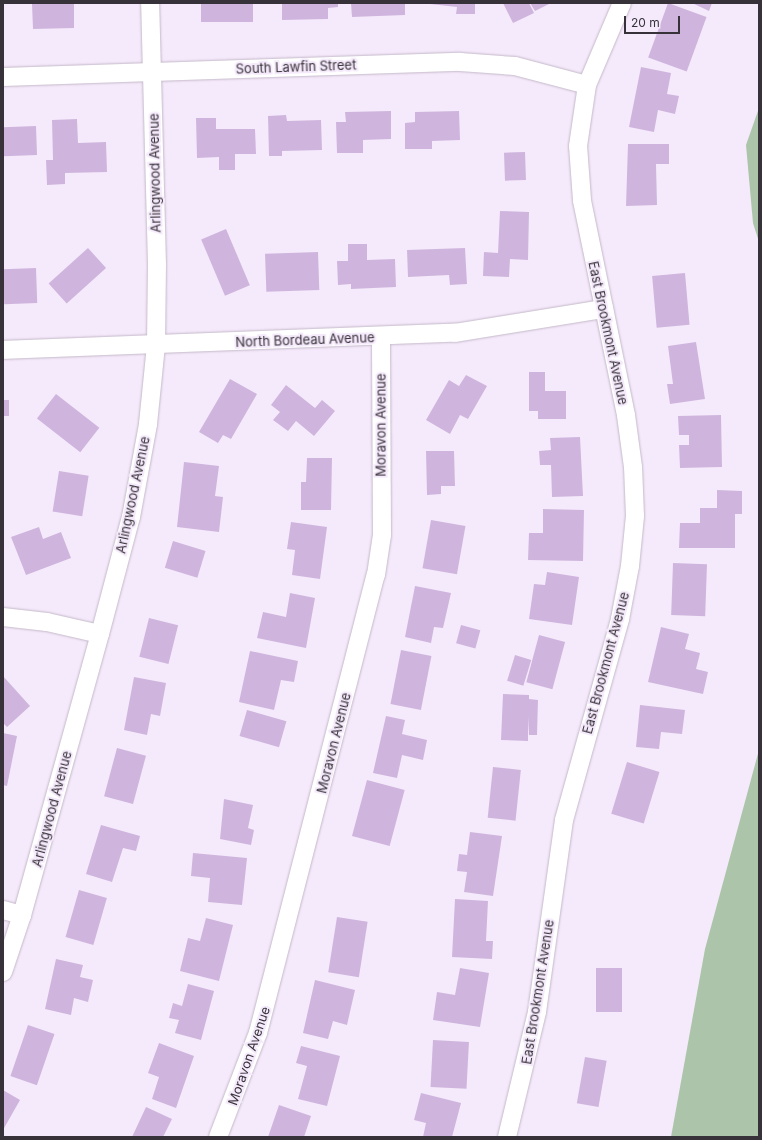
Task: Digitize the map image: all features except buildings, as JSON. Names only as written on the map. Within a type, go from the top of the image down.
[{"type":"street","name":"Arlingwood Avenue","points":[[3,972],[22,915],[131,517],[148,424],[156,345],[153,71],[150,3]]},
{"type":"street","name":"East Brookmont Avenue","points":[[507,1137],[537,1012],[564,820],[620,619],[630,566],[635,516],[633,467],[580,184],[578,146],[587,85],[622,3]]},
{"type":"street","name":"South Lawfin Street","points":[[3,77],[460,62],[516,66],[587,85]]},
{"type":"street","name":"North Bordeau Avenue","points":[[3,350],[381,338],[455,333],[604,309]]},
{"type":"street","name":"Moravon Avenue","points":[[218,1137],[258,1034],[376,575],[382,535],[381,338]]},
{"type":"street","points":[[3,617],[47,622],[100,634]]},
{"type":"street","points":[[3,910],[22,915]]},
{"type":"green space","points":[[759,108],[759,242],[753,223],[746,145]]},
{"type":"green space","points":[[759,750],[759,1137],[671,1137],[705,949]]}]
